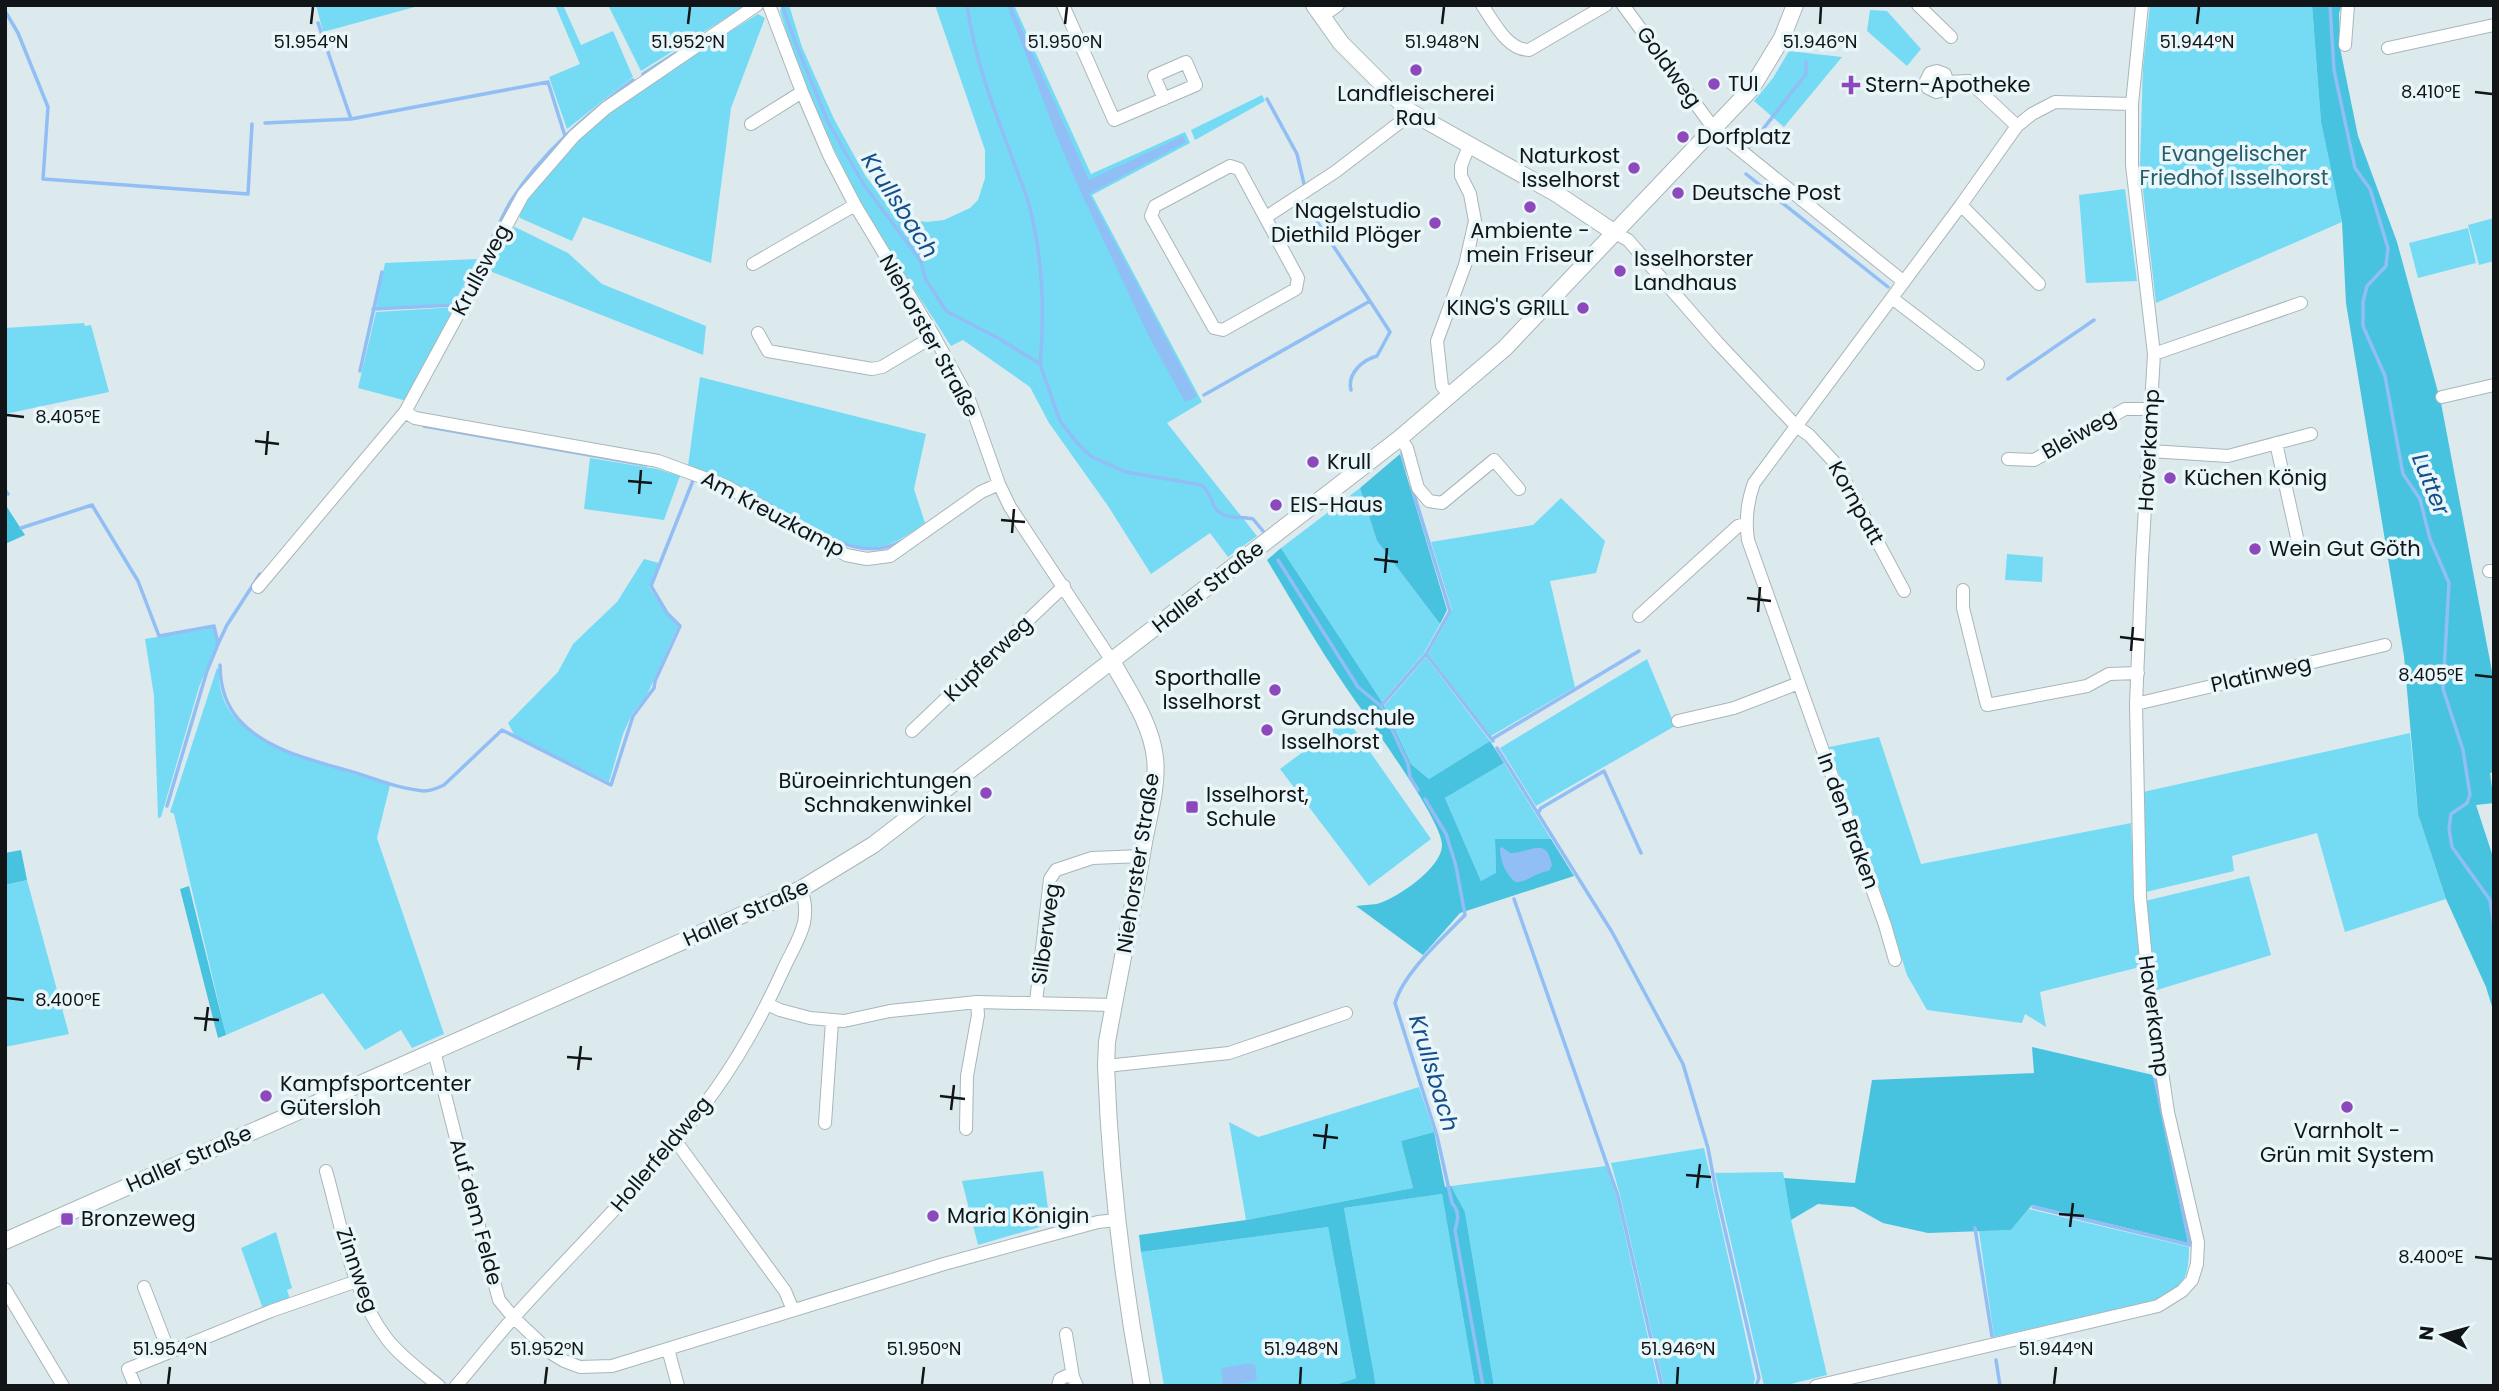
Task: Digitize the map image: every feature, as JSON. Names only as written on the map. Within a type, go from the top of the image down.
[{"type":"street","name":"Krullsweg","points":[[258,587],[405,412],[523,195],[574,136],[606,107],[757,5]]},
{"type":"street","name":"Niehorster Straße","points":[[769,5],[829,155],[855,205],[934,336],[970,402],[1010,507],[1112,661],[1137,704],[1152,741],[1154,779],[1107,1042],[1106,1066],[1116,1220],[1142,1386]]},
{"type":"street","points":[[1063,5],[1114,120],[1164,99]]},
{"type":"street","points":[[1338,5],[1318,11],[1340,43],[1409,111],[1557,194],[1628,240],[1717,342],[1796,426]]},
{"type":"street","points":[[1482,5],[1512,45],[1520,50],[1529,50],[1606,5]]},
{"type":"street","name":"Goldweg","points":[[1623,5],[1715,128],[1905,282]]},
{"type":"street","name":"Haller Straße","points":[[5,1241],[801,889],[873,845],[1399,438],[1505,348],[1751,89],[1766,68],[1786,30],[1795,5]]},
{"type":"street","points":[[1918,5],[1951,37]]},
{"type":"street","name":"Haverkamp","points":[[1816,1386],[2158,1306],[2182,1292],[2192,1280],[2197,1264],[2197,1241],[2168,1112],[2140,897],[2136,704],[2154,354],[2133,175],[2132,104],[2142,5]]},
{"type":"street","points":[[2345,45],[2348,5]]},
{"type":"street","points":[[2388,48],[2494,25]]},
{"type":"street","points":[[1947,82],[1969,80],[2017,126],[2032,114],[2055,103],[2132,104]]},
{"type":"street","points":[[751,124],[802,92]]},
{"type":"street","points":[[1266,217],[1335,172],[1399,123],[1409,111]]},
{"type":"street","name":"In den Braken","points":[[1895,960],[1748,540],[1745,524],[1748,499],[1754,482],[1905,282],[2017,126]]},
{"type":"street","points":[[1450,396],[1443,386],[1437,341],[1465,265],[1475,221],[1470,194],[1461,176],[1461,166],[1469,146]]},
{"type":"street","points":[[1230,166],[1240,169],[1266,217],[1298,278],[1296,289],[1223,330],[1214,328],[1151,216],[1155,206],[1230,166]]},
{"type":"street","points":[[753,264],[855,205]]},
{"type":"street","points":[[1961,205],[2039,284]]},
{"type":"street","points":[[1892,298],[1978,363]]},
{"type":"street","points":[[2154,354],[2301,303]]},
{"type":"street","points":[[758,333],[768,351],[872,369],[882,367],[934,336]]},
{"type":"street","points":[[2442,397],[2494,385]]},
{"type":"street","name":"Bleiweg","points":[[2008,459],[2034,460],[2125,409],[2151,409]]},
{"type":"street","name":"Am Kreuzkamp","points":[[405,412],[415,418],[667,464],[726,486],[846,555],[867,559],[890,556],[981,492],[999,484]]},
{"type":"street","name":"Kornpatt","points":[[1796,426],[1809,435],[1836,464],[1904,591]]},
{"type":"street","points":[[2150,451],[2228,456],[2311,434]]},
{"type":"street","points":[[1399,438],[1407,448],[1418,488],[1429,501],[1443,503],[1494,460],[1519,489]]},
{"type":"street","points":[[2276,443],[2300,551]]},
{"type":"street","points":[[1639,616],[1738,526],[1745,524]]},
{"type":"street","name":"Kupferweg","points":[[912,731],[1064,586]]},
{"type":"street","points":[[1963,590],[1963,608],[1987,705],[2087,686],[2109,674],[2138,673]]},
{"type":"street","name":"Platinweg","points":[[2136,704],[2385,645]]},
{"type":"street","points":[[1678,721],[1734,708],[1799,683]]},
{"type":"street","name":"Silberweg","points":[[1036,1002],[1050,879],[1056,870],[1092,858],[1142,856]]},
{"type":"street","name":"Hollerfeldweg","points":[[457,1386],[513,1317],[604,1221],[675,1140],[716,1088],[767,1004],[805,922],[806,904],[801,889]]},
{"type":"street","points":[[966,1129],[967,1076],[978,1015],[977,1002]]},
{"type":"street","name":"Silberweg","points":[[767,1004],[810,1018],[832,1021],[890,1011],[977,1002],[1114,1005]]},
{"type":"street","points":[[1106,1066],[1229,1053],[1346,1013]]},
{"type":"street","points":[[825,1123],[832,1021]]},
{"type":"street","name":"Auf dem Felde","points":[[434,1051],[499,1300],[551,1353],[580,1367],[612,1366],[981,1254],[1098,1222],[1116,1220]]},
{"type":"street","points":[[675,1140],[785,1291],[793,1310]]},
{"type":"street","name":"Zinnweg","points":[[327,1171],[357,1282],[371,1317],[404,1357],[439,1386]]},
{"type":"street","points":[[135,1386],[128,1369],[271,1311],[357,1282]]},
{"type":"street","points":[[144,1287],[169,1352]]},
{"type":"street","points":[[5,1289],[63,1386]]},
{"type":"street","points":[[1066,1334],[1075,1382]]},
{"type":"street","points":[[668,1349],[678,1386]]},
{"type":"street","points":[[1050,1386],[1058,1386],[1060,1379],[1066,1376],[1075,1382]]},
{"type":"green space","points":[[316,5],[422,5],[323,32]]},
{"type":"green space","points":[[555,5],[563,5],[581,45],[613,31],[633,77],[567,129],[549,77],[580,64]]},
{"type":"green space","points":[[608,5],[747,5],[641,71]]},
{"type":"green space","points":[[782,5],[789,5],[802,47],[834,119],[865,175],[891,210],[911,220],[944,220],[970,208],[978,200],[985,178],[985,150],[935,5],[1014,5],[1091,174],[1185,132],[1190,143],[1092,195],[1202,402],[1167,423],[1257,536],[1228,557],[1210,533],[1151,574],[1108,506],[1049,423],[1030,387],[963,340],[951,346],[903,272],[858,197],[825,129],[788,35],[780,11]]},
{"type":"green space","name":"Evangelischer Friedhof Isselhorst","points":[[2150,5],[2312,5],[2321,122],[2342,222],[2156,303],[2140,165],[2143,67]]},
{"type":"green space","points":[[1870,10],[1887,11],[1921,49],[1907,66],[1867,31]]},
{"type":"green space","points":[[758,14],[765,18],[731,108],[711,263],[583,217],[572,241],[520,218],[518,212],[576,139],[644,86]]},
{"type":"green space","points":[[1789,51],[1842,57],[1784,127],[1754,101],[1773,78]]},
{"type":"green space","points":[[1262,95],[1265,101],[1195,140],[1191,130]]},
{"type":"green space","points":[[2125,189],[2137,281],[2086,283],[2079,195]]},
{"type":"green space","points":[[2494,218],[2494,261],[2479,265],[2468,225]]},
{"type":"green space","points":[[515,227],[568,253],[602,284],[706,326],[703,355],[487,270],[507,232]]},
{"type":"green space","points":[[2468,228],[2476,263],[2418,278],[2409,243]]},
{"type":"green space","points":[[477,259],[454,304],[376,308],[385,263]]},
{"type":"green space","points":[[457,307],[407,401],[358,388],[376,312]]},
{"type":"green space","points":[[84,323],[85,326],[91,325],[109,392],[5,414],[5,328]]},
{"type":"green space","points":[[700,377],[926,434],[914,489],[925,523],[890,544],[872,548],[850,546],[736,486],[688,466]]},
{"type":"green space","points":[[590,458],[657,469],[680,476],[664,520],[584,509]]},
{"type":"green space","points":[[1360,488],[1377,541],[1440,624],[1424,653],[1382,702],[1281,548]]},
{"type":"green space","points":[[1561,498],[1605,541],[1596,573],[1550,581],[1575,687],[1491,736],[1428,654],[1452,610],[1431,542],[1533,525]]},
{"type":"green space","points":[[2007,554],[2043,557],[2042,582],[2005,580]]},
{"type":"green space","points":[[644,559],[659,563],[649,587],[678,626],[647,695],[632,714],[623,734],[609,782],[515,736],[508,723],[558,672],[573,644],[617,602]]},
{"type":"green space","points":[[213,628],[217,644],[199,687],[161,817],[158,818],[154,696],[145,639]]},
{"type":"green space","points":[[1426,657],[1490,741],[1429,779],[1411,764],[1384,706]]},
{"type":"green space","points":[[1647,659],[1675,726],[1536,806],[1500,748]]},
{"type":"green space","points":[[217,668],[227,707],[252,733],[304,758],[390,785],[377,838],[444,1034],[412,1048],[401,1030],[365,1050],[323,993],[226,1035],[174,814],[170,812]]},
{"type":"green space","points":[[1347,719],[1431,839],[1369,886],[1280,769]]},
{"type":"green space","points":[[2410,733],[2418,814],[2446,899],[2345,932],[2317,833],[2232,856],[2234,871],[2146,892],[2143,792]]},
{"type":"green space","points":[[1879,737],[1921,864],[2131,823],[2140,967],[2040,992],[2046,1027],[2025,1014],[2022,1023],[1927,1010],[1907,975],[1875,874],[1829,747]]},
{"type":"green space","points":[[1504,763],[1551,839],[1495,839],[1496,874],[1481,881],[1445,798]]},
{"type":"green space","points":[[2249,876],[2271,955],[2157,990],[2145,901]]},
{"type":"green space","points":[[27,880],[69,1034],[5,1047],[5,885]]},
{"type":"green space","points":[[1419,1087],[1434,1132],[1401,1141],[1413,1188],[1246,1220],[1229,1122],[1258,1137]]},
{"type":"green space","points":[[1704,1148],[1755,1379],[1753,1386],[1664,1386],[1611,1163]]},
{"type":"green space","points":[[1606,1166],[1616,1195],[1659,1386],[1494,1386],[1465,1212],[1451,1186]]},
{"type":"green space","points":[[1043,1171],[1050,1224],[978,1245],[962,1181]]},
{"type":"green space","points":[[1783,1172],[1791,1220],[1827,1375],[1783,1386],[1764,1386],[1715,1173]]},
{"type":"green space","points":[[1442,1194],[1475,1386],[1376,1386],[1344,1208]]},
{"type":"green space","points":[[2029,1209],[2189,1247],[2186,1274],[2179,1285],[2158,1300],[1994,1337],[1979,1231],[2011,1230]]},
{"type":"green space","points":[[1328,1227],[1356,1378],[1332,1386],[1164,1386],[1141,1252]]},
{"type":"green space","points":[[276,1232],[292,1288],[287,1290],[290,1299],[263,1309],[241,1248]]},
{"type":"shaded area","points":[[1007,5],[1011,5],[1089,180],[1183,136],[1186,142],[1089,194],[1197,397],[1185,402],[1150,339],[1059,142]]},
{"type":"shaded area","points":[[2312,5],[2342,5],[2339,13],[2340,48],[2358,136],[2397,242],[2441,403],[2494,682],[2494,772],[2490,773],[2494,803],[2476,805],[2494,860],[2494,1013],[2486,987],[2446,899],[2418,814],[2404,656],[2346,303],[2342,222],[2321,122]]},
{"type":"shaded area","points":[[1400,454],[1447,610],[1440,624],[1377,541],[1360,488]]},
{"type":"shaded area","points":[[5,504],[25,535],[5,544]]},
{"type":"shaded area","points":[[1281,548],[1382,702],[1411,764],[1429,779],[1490,741],[1504,763],[1445,798],[1481,881],[1496,873],[1495,839],[1551,839],[1574,876],[1460,913],[1423,955],[1356,906],[1386,901],[1407,889],[1434,864],[1442,846],[1439,833],[1416,791],[1333,668],[1267,560]]},
{"type":"shaded area","points":[[1502,847],[1510,853],[1542,848],[1546,850],[1552,865],[1549,871],[1515,882],[1502,862]]},
{"type":"shaded area","points":[[21,850],[27,880],[5,885],[5,853]]},
{"type":"shaded area","points":[[189,886],[226,1035],[218,1038],[180,889]]},
{"type":"shaded area","points":[[2032,1047],[2153,1075],[2188,1243],[2032,1205],[2011,1230],[1928,1233],[1883,1223],[1854,1207],[1818,1204],[1791,1220],[1784,1178],[1855,1183],[1872,1080],[2034,1073]]},
{"type":"shaded area","points":[[1434,1132],[1445,1187],[1451,1186],[1465,1212],[1494,1386],[1475,1386],[1442,1194],[1344,1208],[1376,1386],[1332,1386],[1356,1378],[1328,1227],[1141,1252],[1139,1235],[1246,1220],[1413,1188],[1401,1141]]},
{"type":"shaded area","points":[[1252,1363],[1255,1365],[1255,1381],[1223,1386],[1221,1368]]},
{"type":"waterway","points":[[967,5],[984,78],[1025,191],[1034,225],[1042,284],[1040,364]]},
{"type":"waterway","name":"Lutter","points":[[2330,5],[2334,70],[2355,168],[2370,189],[2388,248],[2386,266],[2367,286],[2363,302],[2363,326],[2385,376],[2403,474],[2420,499],[2430,539],[2449,583],[2443,689],[2463,750],[2470,795],[2467,803],[2451,814],[2449,829],[2452,847],[2490,900],[2494,927]]},
{"type":"waterway","name":"Krullsbach","points":[[783,7],[828,122],[864,185],[921,261],[925,278],[946,311],[1040,364],[1060,421],[1092,457],[1126,472],[1202,485],[1221,514],[1253,519],[1263,531]]},
{"type":"waterway","points":[[5,11],[18,33],[48,107],[43,179],[248,194],[252,124]]},
{"type":"waterway","points":[[318,23],[351,119]]},
{"type":"waterway","points":[[643,74],[676,53]]},
{"type":"waterway","points":[[1749,147],[1806,74],[1806,62]]},
{"type":"waterway","points":[[489,244],[511,201],[551,150],[599,106],[633,80]]},
{"type":"waterway","points":[[265,123],[351,119],[548,82],[565,136]]},
{"type":"waterway","points":[[1267,99],[1297,154],[1304,184]]},
{"type":"waterway","points":[[1746,174],[1888,287]]},
{"type":"waterway","points":[[1204,395],[1370,301],[1304,202]]},
{"type":"waterway","points":[[373,309],[455,305],[478,263]]},
{"type":"waterway","points":[[360,371],[382,272]]},
{"type":"waterway","points":[[1351,390],[1354,373],[1361,364],[1377,356],[1390,332],[1370,301]]},
{"type":"waterway","points":[[2008,379],[2094,320]]},
{"type":"waterway","points":[[424,426],[646,465]]},
{"type":"waterway","points":[[1402,453],[1407,470]]},
{"type":"waterway","points":[[220,665],[224,694],[239,720],[278,748],[309,759],[398,786],[424,791],[444,785],[502,730],[611,785],[633,716],[654,688],[680,626],[667,613],[651,586],[694,478]]},
{"type":"waterway","points":[[1381,706],[1426,654],[1450,611],[1412,488]]},
{"type":"waterway","points":[[5,490],[8,494]]},
{"type":"waterway","points":[[21,528],[92,505],[138,581],[159,636],[214,626],[218,644]]},
{"type":"waterway","points":[[808,526],[842,543],[865,549],[877,549],[902,541]]},
{"type":"waterway","name":"Krullsbach","points":[[1278,560],[1358,687],[1381,706],[1418,790]]},
{"type":"waterway","points":[[167,806],[207,671],[227,625],[260,574]]},
{"type":"waterway","points":[[1492,739],[1639,651]]},
{"type":"waterway","points":[[1426,654],[1493,741]]},
{"type":"waterway","points":[[1497,748],[1612,932],[1683,1064],[1708,1148],[1759,1378],[1756,1386]]},
{"type":"waterway","points":[[1538,813],[1541,808],[1604,771],[1641,853]]},
{"type":"waterway","name":"Krullsbach","points":[[1425,799],[1446,834],[1456,866],[1465,915],[1415,968],[1395,1003],[1437,1136],[1452,1203],[1457,1213],[1455,1230],[1483,1386]]},
{"type":"waterway","points":[[1514,899],[1618,1196],[1662,1386]]},
{"type":"waterway","points":[[2033,1207],[2190,1245],[2155,1079]]},
{"type":"waterway","points":[[1975,1228],[1992,1336]]},
{"type":"waterway","points":[[1996,1360],[2000,1386]]},
{"type":"place","name":"Landfleischerei Rau","points":[[1416,70]]},
{"type":"place","name":"TUI","points":[[1714,84]]},
{"type":"place","name":"Stern-Apotheke","points":[[1851,85]]},
{"type":"place","name":"Dorfplatz","points":[[1683,137]]},
{"type":"place","name":"Naturkost Isselhorst","points":[[1634,168]]},
{"type":"place","name":"Deutsche Post","points":[[1678,193]]},
{"type":"place","name":"Ambiente - mein Friseur","points":[[1530,207]]},
{"type":"place","name":"Nagelstudio Diethild Plöger","points":[[1435,223]]},
{"type":"place","name":"Isselhorster Landhaus","points":[[1620,271]]},
{"type":"place","name":"KING'S GRILL","points":[[1583,308]]},
{"type":"place","name":"Krull","points":[[1313,462]]},
{"type":"place","name":"Küchen König","points":[[2170,478]]},
{"type":"place","name":"EIS-Haus","points":[[1276,505]]},
{"type":"place","name":"Wein Gut Göth","points":[[2255,549]]},
{"type":"place","name":"Sporthalle Isselhorst","points":[[1275,690]]},
{"type":"place","name":"Grundschule Isselhorst","points":[[1267,730]]},
{"type":"place","name":"Büroeinrichtungen Schnakenwinkel","points":[[986,793]]},
{"type":"place","name":"Isselhorst, Schule","points":[[1192,807]]},
{"type":"place","name":"Kampfsportcenter Gütersloh","points":[[266,1096]]},
{"type":"place","name":"Varnholt - Grün mit System","points":[[2347,1107]]},
{"type":"place","name":"Maria Königin","points":[[933,1216]]},
{"type":"place","name":"Bronzeweg","points":[[67,1219]]}]
